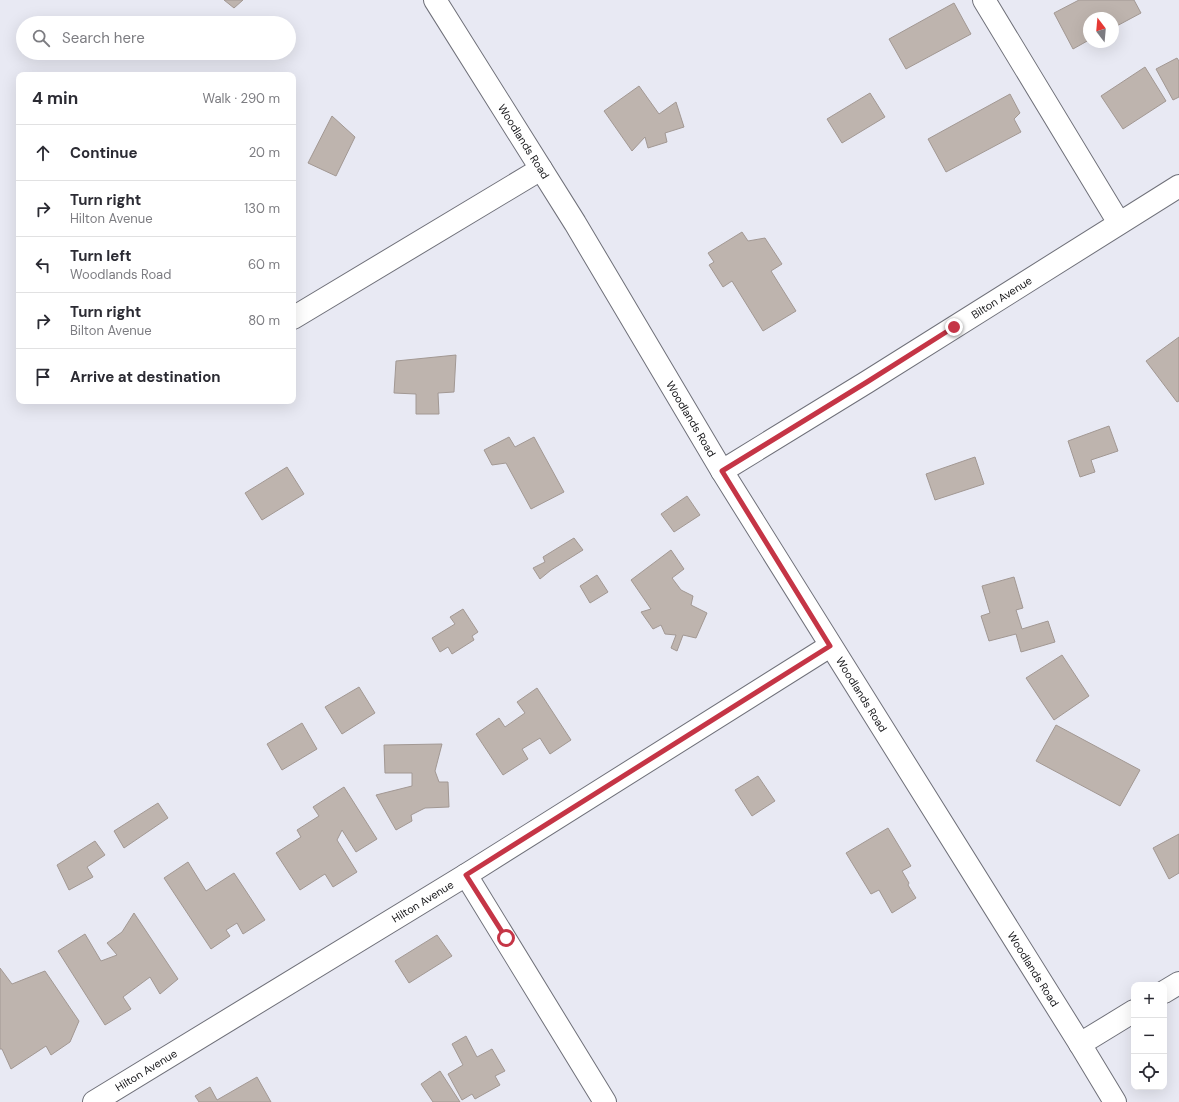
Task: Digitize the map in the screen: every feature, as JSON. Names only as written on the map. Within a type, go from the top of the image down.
[{"type":"street","name":"Woodlands Road","points":[[435,0],[575,223],[722,471],[1115,1102]]},
{"type":"street","points":[[984,0],[1119,223]]},
{"type":"street","points":[[296,316],[541,169]]},
{"type":"street","name":"Bilton Avenue","points":[[722,471],[867,382],[1179,186]]},
{"type":"street","name":"Hilton Avenue","points":[[94,1102],[466,875],[830,646]]},
{"type":"street","points":[[466,875],[605,1102]]},
{"type":"street","points":[[1167,990],[1179,983]]},
{"type":"street","points":[[1080,1044],[1131,1013]]},
{"type":"building","points":[[224,0],[243,0],[234,8]]},
{"type":"building","points":[[1079,0],[1134,0],[1141,13],[1119,25],[1119,12],[1083,12],[1083,43],[1073,49],[1054,13]]},
{"type":"building","points":[[954,3],[971,34],[906,69],[889,39]]},
{"type":"building","points":[[1177,58],[1179,61],[1179,97],[1173,100],[1156,69]]},
{"type":"building","points":[[1145,67],[1166,101],[1123,129],[1101,96]]},
{"type":"building","points":[[639,86],[659,114],[676,102],[684,127],[665,133],[667,142],[648,148],[645,137],[632,151],[604,111]]},
{"type":"building","points":[[870,93],[885,117],[842,143],[827,119]]},
{"type":"building","points":[[1010,94],[1020,113],[1014,119],[1021,132],[946,172],[928,139]]},
{"type":"building","points":[[332,116],[355,137],[336,176],[308,163]]},
{"type":"building","points":[[742,232],[748,241],[765,238],[782,264],[771,271],[796,311],[763,331],[732,281],[723,287],[709,265],[714,262],[708,253]]},
{"type":"building","points":[[1179,337],[1179,401],[1177,402],[1146,361]]},
{"type":"building","points":[[456,355],[454,392],[438,393],[439,414],[416,414],[416,394],[394,393],[396,361]]},
{"type":"building","points":[[1109,426],[1118,451],[1091,460],[1095,472],[1080,477],[1068,441]]},
{"type":"building","points":[[509,437],[515,447],[534,437],[564,492],[531,509],[506,463],[492,465],[484,450]]},
{"type":"building","points":[[975,457],[984,484],[935,500],[926,474]]},
{"type":"building","points":[[287,467],[304,494],[262,520],[245,493]]},
{"type":"building","points":[[687,496],[700,515],[674,532],[661,514]]},
{"type":"building","points":[[574,538],[583,550],[551,570],[540,579],[533,568],[545,562],[543,557]]},
{"type":"building","points":[[671,550],[684,569],[672,578],[681,590],[693,596],[691,605],[707,613],[696,638],[683,635],[677,651],[671,648],[676,635],[665,634],[661,625],[653,629],[641,612],[651,609],[631,580]]},
{"type":"building","points":[[597,575],[608,592],[590,603],[580,586]]},
{"type":"building","points":[[1014,577],[1023,608],[1016,610],[1022,629],[1048,621],[1055,642],[1021,652],[1016,634],[989,641],[981,616],[990,613],[982,586]]},
{"type":"building","points":[[463,609],[478,632],[472,636],[474,640],[452,654],[448,647],[440,652],[432,638],[455,624],[450,617]]},
{"type":"building","points":[[1062,655],[1089,696],[1054,720],[1026,678]]},
{"type":"building","points":[[359,687],[375,713],[342,734],[325,707]]},
{"type":"building","points":[[537,688],[571,740],[550,754],[540,738],[522,749],[528,759],[503,775],[476,734],[499,718],[505,727],[525,713],[517,702]]},
{"type":"building","points":[[302,723],[317,749],[282,770],[267,744]]},
{"type":"building","points":[[1056,725],[1140,770],[1120,806],[1036,761]]},
{"type":"building","points":[[442,744],[435,771],[439,782],[448,782],[449,807],[425,808],[411,815],[412,821],[396,830],[376,795],[412,786],[412,773],[385,773],[384,745]]},
{"type":"building","points":[[758,776],[775,801],[752,816],[735,790]]},
{"type":"building","points":[[344,787],[377,839],[356,852],[342,830],[337,840],[357,872],[333,887],[325,874],[300,890],[276,853],[301,837],[297,830],[319,816],[313,807]]},
{"type":"building","points":[[158,803],[168,818],[124,848],[114,831]]},
{"type":"building","points":[[888,828],[911,866],[902,871],[916,898],[892,913],[879,890],[871,894],[846,853]]},
{"type":"building","points":[[1179,834],[1179,873],[1169,879],[1153,848]]},
{"type":"building","points":[[95,841],[105,855],[87,867],[93,877],[69,890],[57,865]]},
{"type":"building","points":[[188,862],[206,891],[234,873],[265,920],[243,934],[237,923],[226,930],[230,936],[211,949],[164,878]]},
{"type":"building","points":[[134,913],[178,979],[160,994],[150,977],[123,997],[131,1009],[105,1025],[58,951],[85,934],[101,961],[117,955],[107,943],[122,932]]},
{"type":"building","points":[[437,935],[452,956],[409,983],[395,961]]},
{"type":"building","points":[[0,968],[12,984],[45,971],[79,1021],[70,1042],[51,1055],[46,1046],[11,1069],[2,1049],[0,1049]]},
{"type":"building","points":[[466,1036],[477,1057],[492,1049],[505,1071],[495,1076],[500,1085],[475,1099],[472,1094],[462,1100],[448,1074],[463,1065],[452,1044]]},
{"type":"building","points":[[440,1071],[460,1102],[433,1102],[421,1084]]},
{"type":"building","points":[[257,1077],[271,1102],[199,1102],[195,1096],[210,1087],[217,1100]]},
{"type":"route","points":[[506,938],[466,875],[830,646],[722,471],[954,327]]}]
